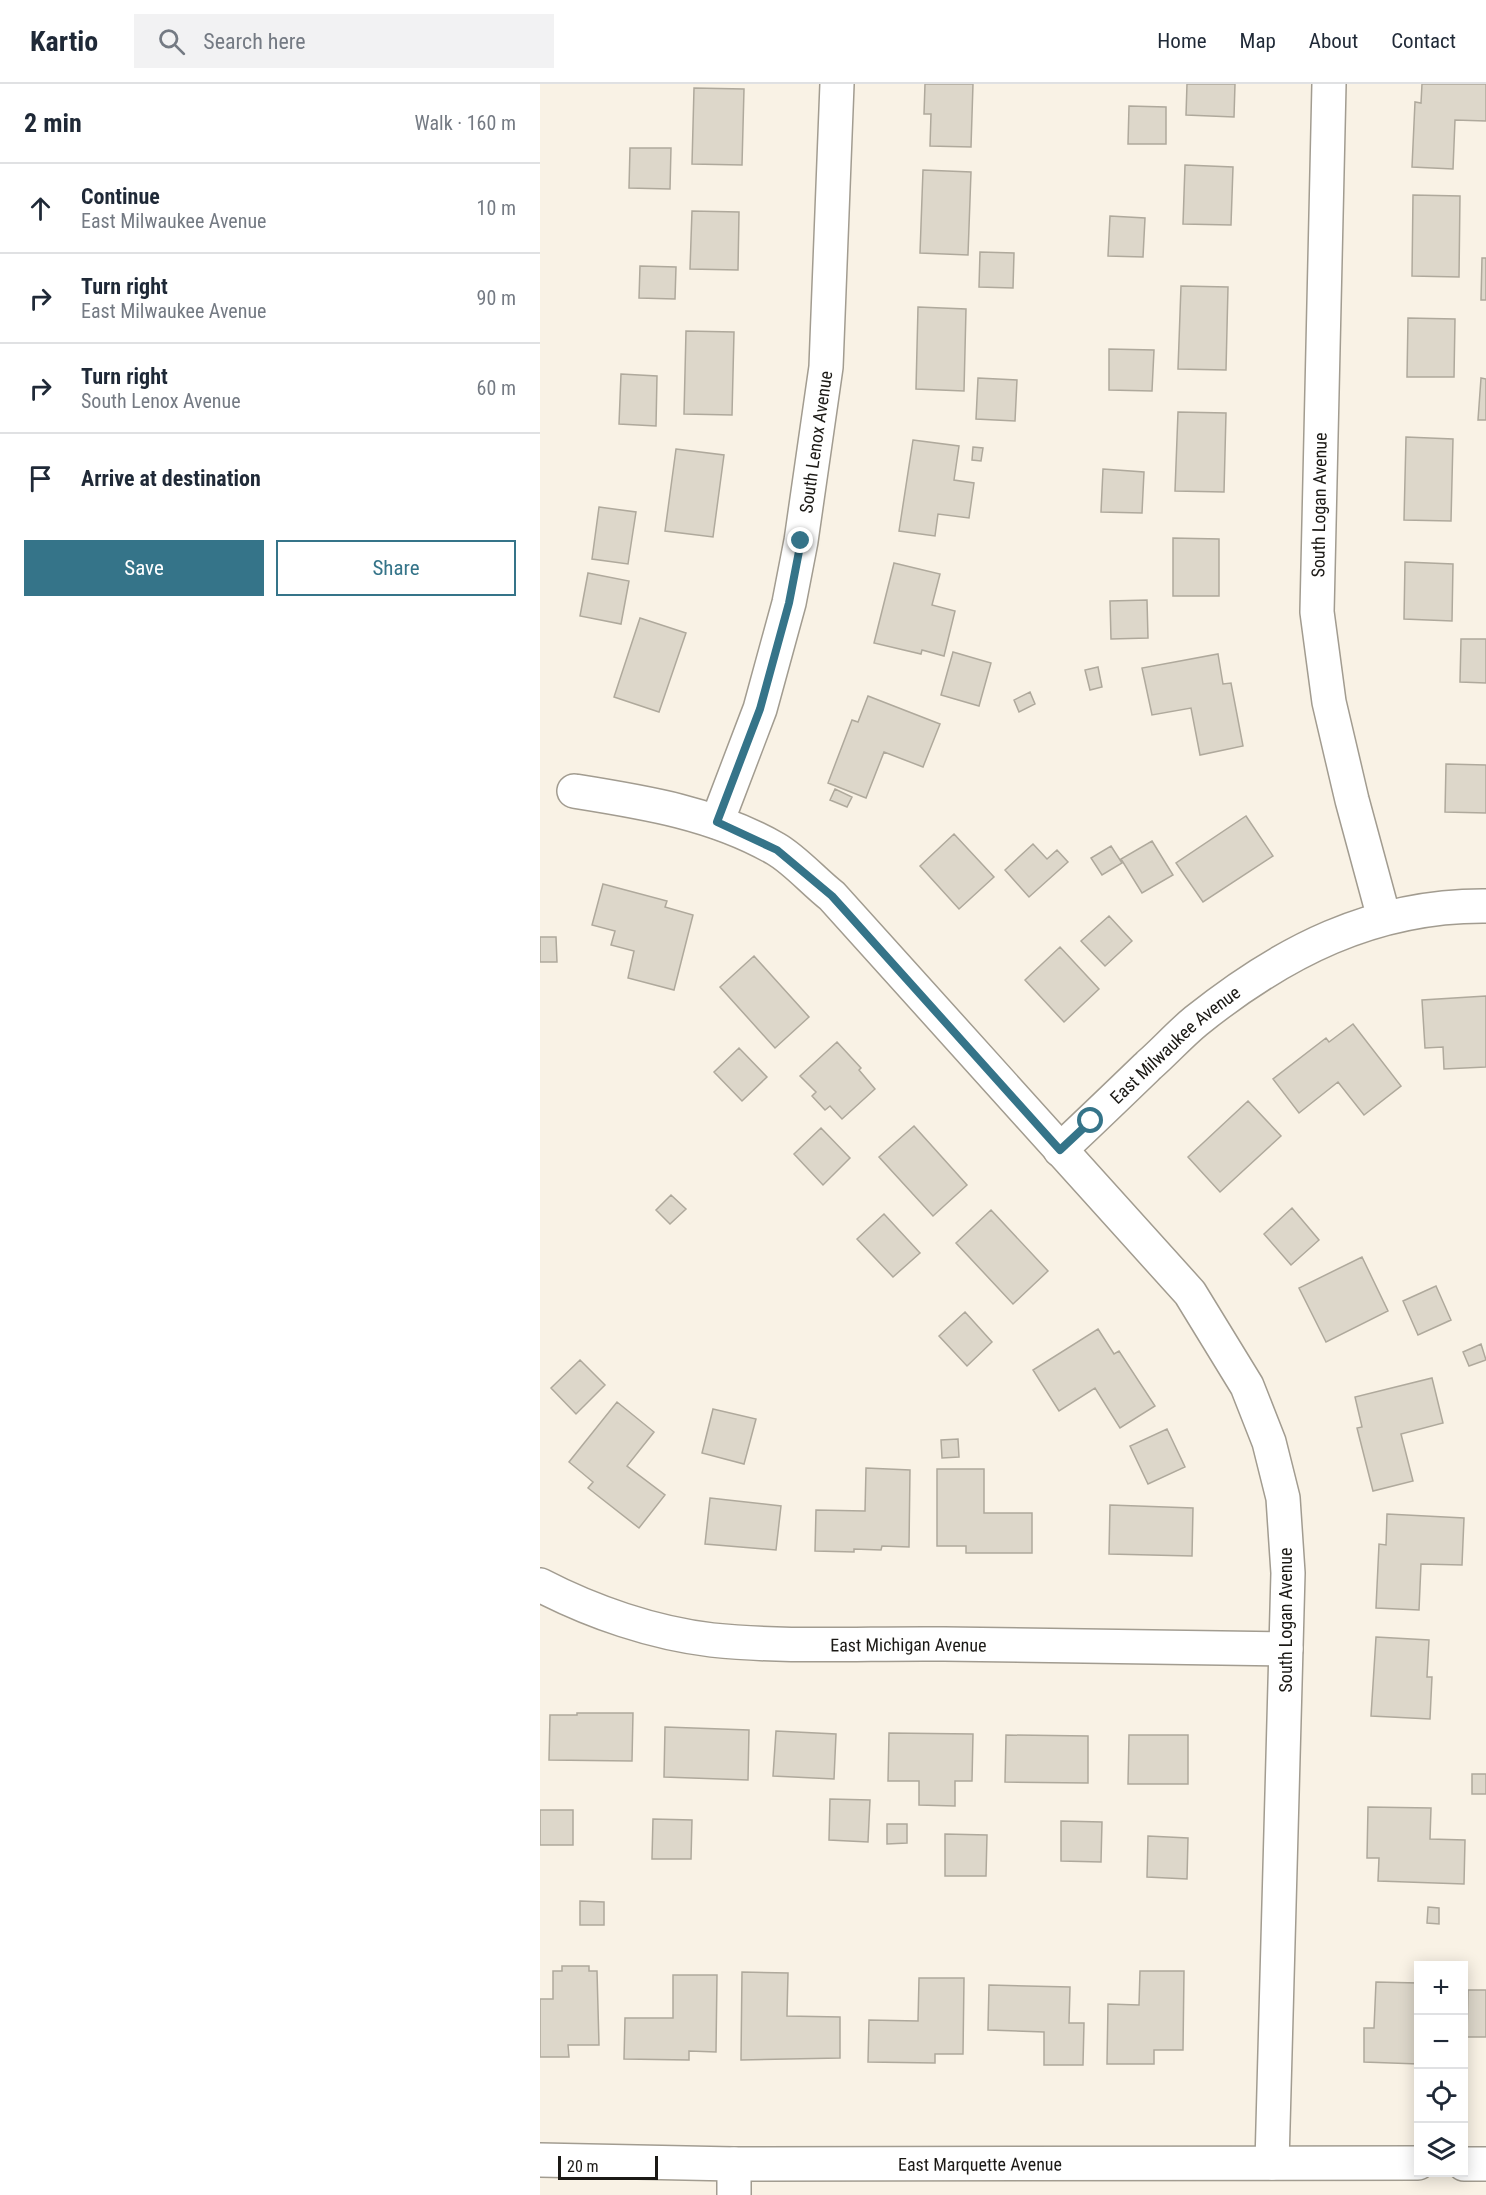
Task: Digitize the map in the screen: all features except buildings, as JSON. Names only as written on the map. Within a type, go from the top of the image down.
[{"type":"street","name":"South Lenox Avenue","points":[[717,822],[760,709],[789,603],[801,541],[826,367],[837,84]]},
{"type":"street","name":"South Logan Avenue","points":[[1329,84],[1317,612],[1329,702],[1352,800],[1384,918]]},
{"type":"street","points":[[574,790],[657,804],[717,822],[777,850],[832,896],[1060,1150]]},
{"type":"street","name":"East Milwaukee Avenue","points":[[1060,1150],[1195,1022],[1267,969],[1323,940],[1384,918],[1462,906],[1486,906]]},
{"type":"street","name":"South Logan Avenue","points":[[1060,1150],[1190,1293],[1248,1386],[1269,1442],[1283,1498],[1288,1573],[1272,2163]]},
{"type":"street","name":"East Michigan Avenue","points":[[540,1585],[568,1599],[661,1631],[712,1640],[837,1644],[1286,1649]]},
{"type":"street","name":"East Marquette Avenue","points":[[540,2160],[734,2180],[1272,2163],[1414,2163]]},
{"type":"street","points":[[1468,2164],[1486,2164]]},
{"type":"route","points":[[801,541],[789,603],[760,709],[717,822],[777,850],[832,896],[1060,1150],[1091,1121]]}]
